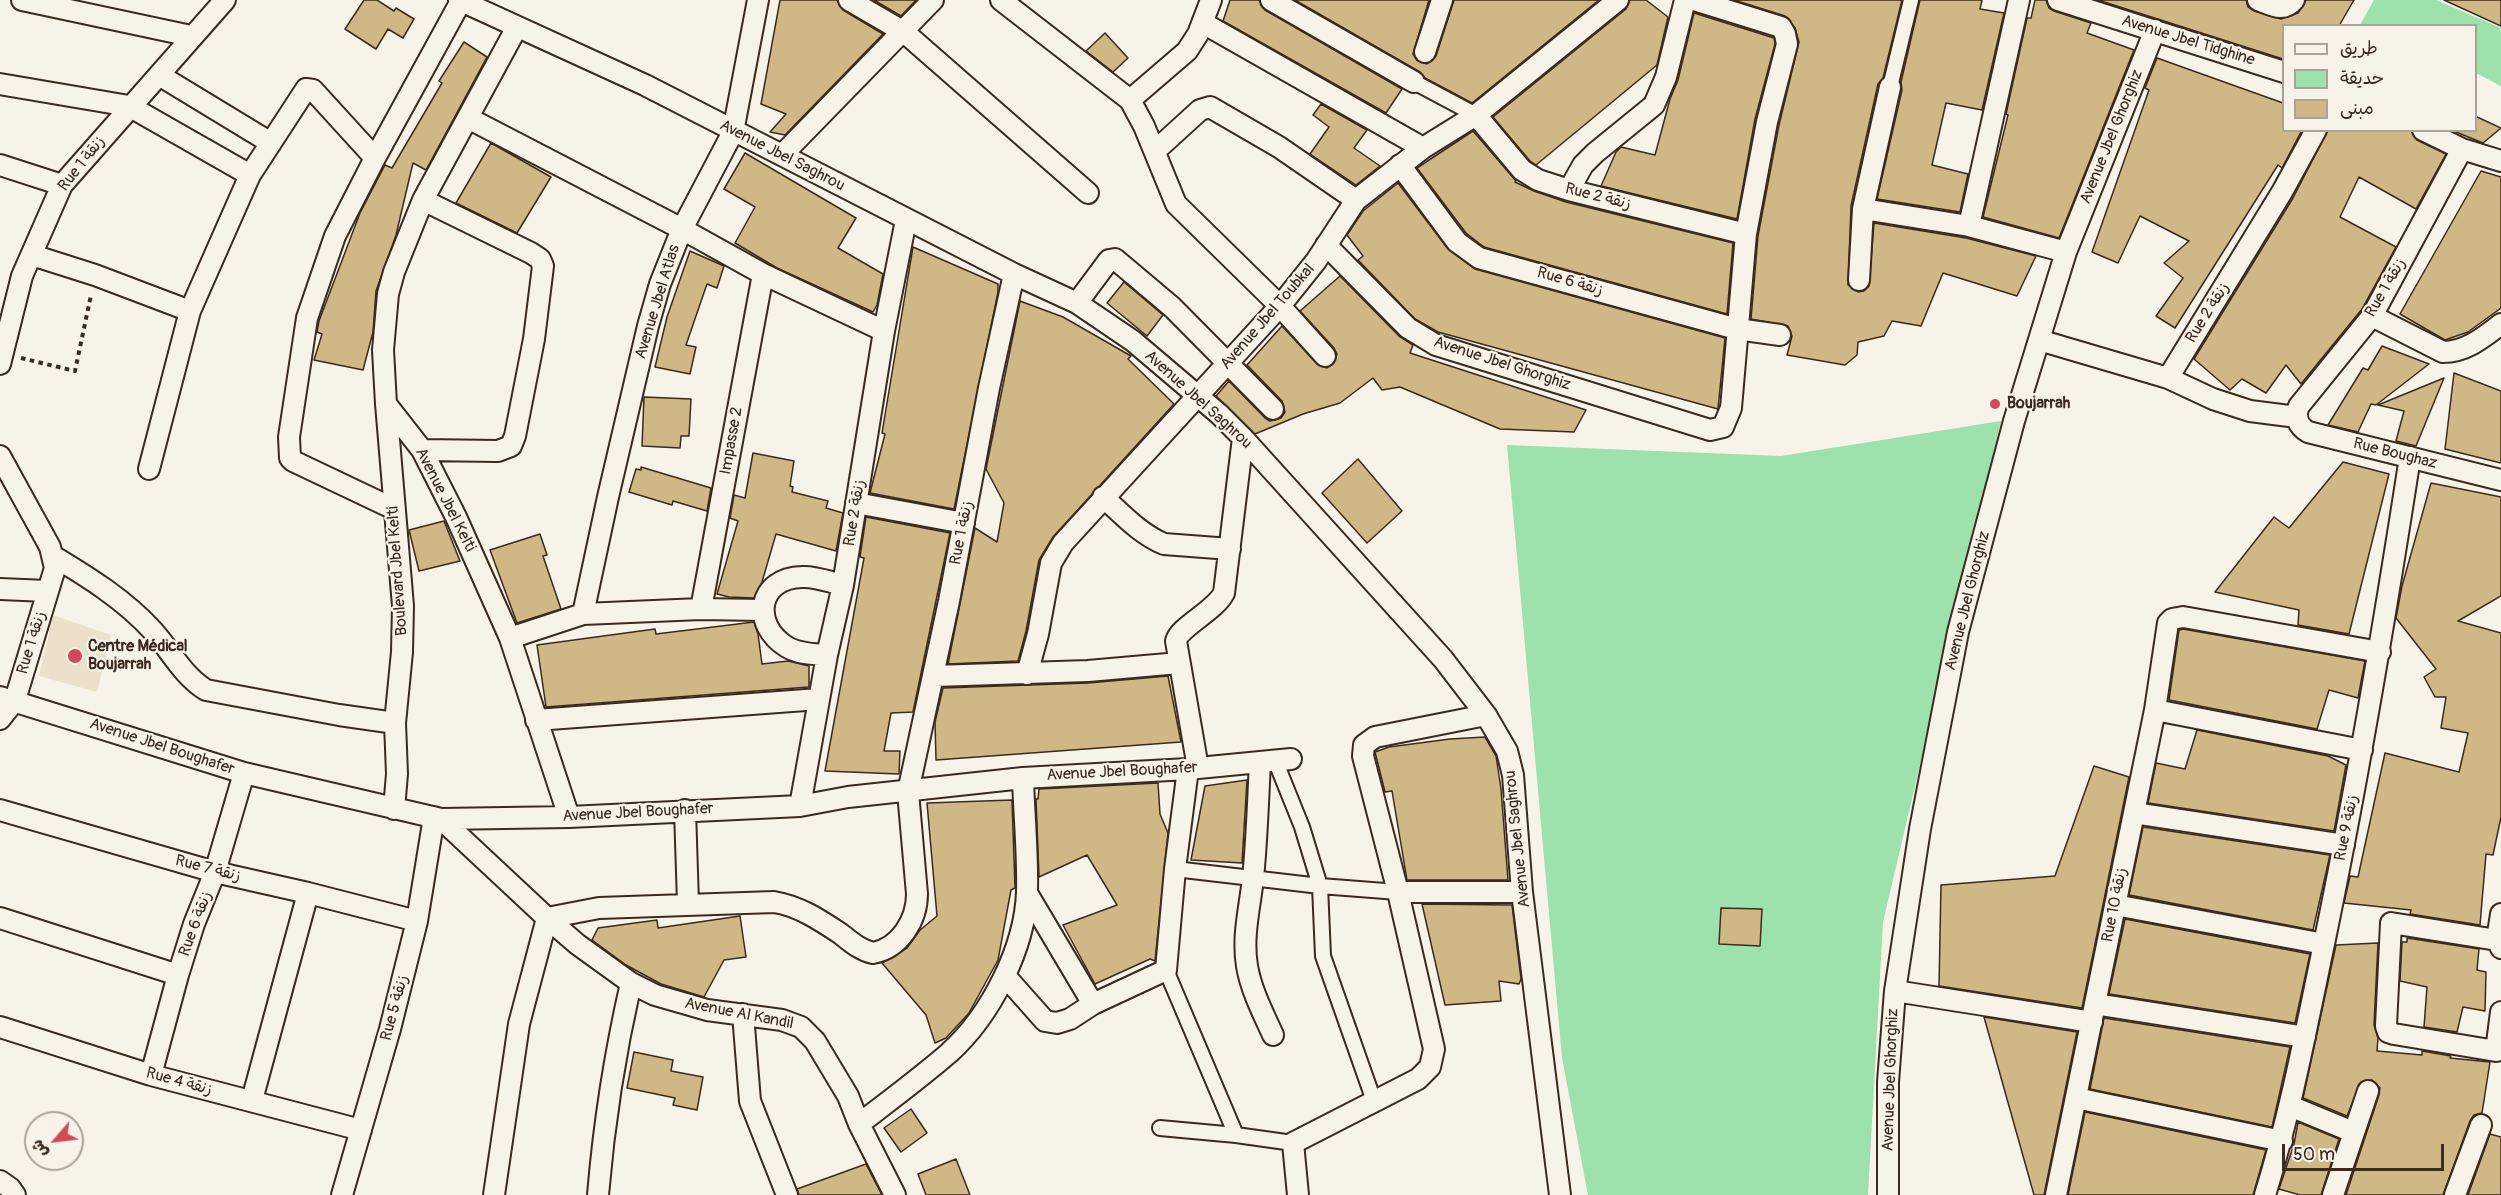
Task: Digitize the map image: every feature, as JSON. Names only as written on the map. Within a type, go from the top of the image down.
[{"type":"street","points":[[22,0],[191,36]]},
{"type":"street","name":"Rue 1 زنقة","points":[[2,359],[14,302],[62,185],[129,106],[225,0]]},
{"type":"street","points":[[394,509],[302,466],[290,458],[289,449],[307,318],[335,236],[460,0]]},
{"type":"street","name":"Avenue Jbel Saghrou","points":[[460,0],[645,85],[733,132],[783,154],[906,220],[1077,303],[1133,341],[1243,438],[1443,659],[1486,715],[1503,743],[1513,775],[1522,892],[1560,1195]]},
{"type":"street","name":"Avenue Jbel Atlas","points":[[584,614],[608,497],[648,326],[660,284],[682,229],[733,132],[758,0]]},
{"type":"street","points":[[849,0],[904,32],[1088,193]]},
{"type":"street","points":[[783,154],[933,0]]},
{"type":"street","points":[[1001,0],[1130,100],[1155,151],[1176,204],[1281,306],[1325,356]]},
{"type":"street","points":[[1130,100],[1187,51],[1203,23],[1211,0]]},
{"type":"street","points":[[1271,0],[1476,115]]},
{"type":"street","points":[[1425,52],[1442,0]]},
{"type":"street","name":"Avenue Jbel Toubkal","points":[[1027,674],[1038,634],[1051,563],[1063,543],[1281,306],[1305,276],[1356,200],[1423,148],[1476,115],[1618,0]]},
{"type":"street","points":[[1569,190],[1583,165],[1595,153],[1654,105],[1666,77],[1686,0]]},
{"type":"street","points":[[1694,0],[1781,27],[1786,36],[1786,51],[1767,122],[1746,234],[1737,329]]},
{"type":"street","points":[[1859,280],[1863,209],[1911,0]]},
{"type":"street","points":[[1969,226],[2019,0]]},
{"type":"street","name":"Avenue Jbel Tidghine","points":[[2058,0],[2282,72]]},
{"type":"street","points":[[2258,0],[2282,8],[2288,7],[2294,0]]},
{"type":"street","points":[[1203,23],[1423,148]]},
{"type":"street","points":[[386,404],[383,350],[388,294],[394,272],[423,200],[517,27]]},
{"type":"street","name":"Avenue Jbel Ghorghiz","points":[[1888,1195],[1888,1082],[1895,991],[1920,829],[1958,632],[2014,421],[2066,252],[2155,30]]},
{"type":"street","points":[[159,75],[272,143]]},
{"type":"street","points":[[0,84],[129,106],[250,175]]},
{"type":"street","points":[[149,469],[190,311],[250,175],[308,88],[313,90],[375,158]]},
{"type":"street","points":[[1155,151],[1186,121],[1202,109],[1210,108],[1279,147],[1356,200]]},
{"type":"street","name":"Rue 2 زنقة","points":[[1476,115],[1522,170],[1538,180],[1569,190],[1746,234]]},
{"type":"street","points":[[468,118],[682,229],[763,274],[884,331]]},
{"type":"street","name":"Rue 2 زنقة","points":[[2168,378],[2283,192],[2315,132]]},
{"type":"street","points":[[2427,132],[2462,149],[2501,161]]},
{"type":"street","name":"Rue 1 زنقة","points":[[2297,417],[2299,406],[2372,316],[2462,149]]},
{"type":"street","points":[[0,165],[62,185]]},
{"type":"street","name":"Rue 6 زنقة","points":[[1400,165],[1457,242],[1479,258],[1737,329],[1780,335]]},
{"type":"street","points":[[422,450],[498,451],[511,446],[515,436],[534,339],[543,266],[540,259],[531,253],[423,200]]},
{"type":"street","points":[[1863,209],[1969,226],[2066,252]]},
{"type":"street","name":"Rue 2 زنقة","points":[[800,806],[843,585],[884,331],[906,220]]},
{"type":"street","name":"Avenue Jbel Ghorghiz","points":[[1326,245],[1408,328],[1436,345],[1710,430],[1720,429],[1725,425],[1731,408],[1737,329]]},
{"type":"street","points":[[32,255],[94,275],[190,311]]},
{"type":"street","points":[[1077,303],[1109,260],[1115,259],[1172,307],[1273,410]]},
{"type":"street","name":"Impasse 2","points":[[701,609],[763,274]]},
{"type":"street","name":"Rue 1 زنقة","points":[[908,792],[934,676],[989,388],[1014,274]]},
{"type":"street","points":[[2372,316],[2443,352],[2459,350],[2497,332]]},
{"type":"street","points":[[2039,340],[2168,378],[2213,399],[2250,411],[2297,417]]},
{"type":"street","name":"Boulevard Jbel Kelti","points":[[386,404],[403,606],[402,651],[395,723],[397,774],[394,809]]},
{"type":"street","name":"Avenue Jbel Kelti","points":[[386,404],[422,450],[456,517],[510,638],[569,817]]},
{"type":"street","name":"Rue Boughaz","points":[[2297,417],[2300,426],[2308,432],[2501,480]]},
{"type":"street","points":[[1236,1135],[1166,970],[1175,869],[1193,768],[1177,636],[1215,606],[1224,593],[1243,438]]},
{"type":"street","points":[[0,456],[53,556],[108,592],[141,619],[191,680],[206,690],[395,723]]},
{"type":"street","name":"Rue 9 زنقة","points":[[2265,1195],[2290,1106],[2344,845],[2380,652],[2410,457]]},
{"type":"street","points":[[0,492],[20,491]]},
{"type":"street","points":[[1103,497],[1146,536],[1155,541],[1164,544],[1230,549]]},
{"type":"street","points":[[856,503],[964,523]]},
{"type":"street","name":"Rue 1 زنقة","points":[[7,698],[55,568],[53,556]]},
{"type":"street","points":[[828,655],[809,654],[787,647],[775,636],[762,610],[768,595],[781,582],[805,577],[843,585]]},
{"type":"street","points":[[0,590],[47,591]]},
{"type":"street","points":[[510,638],[584,614],[701,609],[762,610]]},
{"type":"street","name":"Rue 10 زنقة","points":[[2056,1195],[2155,710],[2166,627],[2172,619],[2183,617],[2380,652]]},
{"type":"street","points":[[934,676],[1027,674],[1179,663]]},
{"type":"street","points":[[0,719],[7,698]]},
{"type":"street","name":"Avenue Jbel Boughafer","points":[[7,698],[244,773],[437,818],[569,817],[800,806],[848,797],[1023,778],[1193,768],[1275,760]]},
{"type":"street","points":[[536,720],[819,699]]},
{"type":"street","points":[[2155,710],[2362,750]]},
{"type":"street","points":[[1160,1128],[1293,1143],[1418,1079],[1430,1067],[1434,1049],[1362,748],[1367,741],[1375,737],[1486,715]]},
{"type":"street","points":[[1275,760],[1302,827],[1320,886],[1323,956],[1374,1101]]},
{"type":"street","points":[[1273,1035],[1259,1004],[1247,966],[1246,931],[1253,878],[1275,760]]},
{"type":"street","name":"Rue 6 زنقة","points":[[151,1075],[178,975],[194,924],[215,872],[244,773]]},
{"type":"street","points":[[859,1124],[950,1052],[969,1031],[1006,977],[1023,922],[1027,893],[1023,778]]},
{"type":"street","points":[[494,1195],[519,1024],[547,918],[586,909],[688,903],[774,902],[789,904],[806,912],[862,950],[875,953],[895,943],[915,915],[916,869],[908,792]]},
{"type":"street","name":"Rue 7 زنقة","points":[[0,810],[215,872],[308,892],[417,921]]},
{"type":"street","points":[[685,810],[688,903]]},
{"type":"street","points":[[2134,813],[2344,845]]},
{"type":"street","name":"Avenue Al Kandil","points":[[437,818],[547,918],[631,983],[674,1001],[707,1010],[793,1023],[808,1033],[848,1096],[859,1124],[895,1195]]},
{"type":"street","name":"Rue 5 زنقة","points":[[342,1195],[390,1029],[417,921],[437,818]]},
{"type":"street","points":[[1175,869],[1320,886],[1398,892],[1522,892]]},
{"type":"street","points":[[252,1100],[308,892]]},
{"type":"street","points":[[1027,893],[1093,1004]]},
{"type":"street","points":[[2115,905],[2324,944]]},
{"type":"street","points":[[2501,914],[2499,944],[2391,922],[2388,1032],[2496,1051],[2501,1012]]},
{"type":"street","points":[[0,918],[178,975]]},
{"type":"street","points":[[1006,977],[1045,1021],[1051,1024],[1070,1019],[1093,1004],[1166,970]]},
{"type":"street","points":[[598,1195],[604,1129],[614,1060],[631,983]]},
{"type":"street","points":[[1895,991],[2305,1037]]},
{"type":"street","points":[[743,1014],[750,1101],[786,1195]]},
{"type":"street","name":"Rue 4 زنقة","points":[[0,1027],[151,1075],[360,1130]]},
{"type":"street","points":[[2332,1195],[2368,1091]]},
{"type":"street","points":[[2076,1098],[2282,1141]]},
{"type":"street","points":[[2290,1106],[2353,1132]]},
{"type":"street","points":[[2455,1195],[2481,1125]]},
{"type":"street","points":[[1293,1143],[1298,1195]]},
{"type":"street","points":[[0,1181],[15,1195]]},
{"type":"path","points":[[2,359],[75,371],[94,275]]},
{"type":"shaded area","name":"Centre Médical Boujarrah","points":[[53,615],[111,635],[97,692],[39,676]]},
{"type":"green space","points":[[2374,0],[2436,0],[2501,28],[2501,86],[2477,74],[2477,24],[2361,24]]},
{"type":"green space","points":[[2001,421],[1883,922],[1868,1195],[1588,1195],[1562,1058],[1507,445],[1781,456]]},
{"type":"building","points":[[364,0],[377,0],[394,11],[396,8],[414,19],[403,38],[388,29],[376,49],[345,29]]},
{"type":"building","points":[[780,0],[837,0],[843,10],[883,34],[785,135],[770,132],[786,114],[761,104]]},
{"type":"building","points":[[874,0],[916,0],[901,16]]},
{"type":"building","points":[[1230,0],[1259,0],[1265,10],[1402,89],[1386,113],[1223,21]]},
{"type":"building","points":[[1295,0],[1429,0],[1413,54],[1417,60],[1427,64],[1436,56],[1454,0],[1599,0],[1472,103],[1425,78],[1420,72]]},
{"type":"building","points":[[1630,0],[1646,0],[1668,17],[1657,65],[1536,165],[1530,161],[1493,117],[1626,9]]},
{"type":"building","points":[[1734,0],[1902,0],[1883,78],[1878,84],[1851,206],[1848,285],[1858,292],[1864,291],[1869,286],[1874,223],[1966,238],[2036,256],[2017,296],[1943,273],[1921,326],[1892,321],[1884,336],[1858,342],[1857,355],[1845,365],[1787,355],[1792,336],[1788,326],[1751,319],[1758,236],[1779,125],[1799,42],[1795,28],[1785,16]]},
{"type":"building","points":[[1920,0],[1982,0],[1980,9],[2004,13],[1982,110],[1946,103],[1932,165],[1968,174],[1960,212],[1877,199]]},
{"type":"building","points":[[2035,0],[2046,0],[2049,8],[2054,11],[2091,23],[2087,33],[2134,50],[2059,238],[1983,217],[2008,115],[2006,114],[2027,18],[2031,18]]},
{"type":"building","points":[[2098,0],[2246,0],[2248,7],[2254,11],[2281,19],[2298,13],[2306,0],[2354,0],[2340,24],[2282,24],[2282,59]]},
{"type":"building","points":[[2444,0],[2501,0],[2501,26]]},
{"type":"building","points":[[1694,13],[1774,38],[1775,44],[1755,119],[1737,219],[1601,186],[1616,152],[1621,147],[1655,155],[1670,99],[1678,80]]},
{"type":"building","points":[[1105,33],[1128,58],[1113,72],[1086,51]]},
{"type":"building","points":[[464,42],[487,57],[426,170],[413,163],[396,235],[376,291],[373,332],[363,370],[314,360],[322,334],[317,332],[319,321],[360,213],[385,165],[392,168],[442,83],[439,81]]},
{"type":"building","points":[[2157,58],[2282,103],[2282,132],[2301,132],[2282,168],[2278,165],[2175,328],[2156,316],[2183,278],[2164,263],[2189,241],[2140,216],[2118,263],[2092,252],[2149,90],[2145,88]]},
{"type":"building","points":[[1321,104],[1367,130],[1354,148],[1380,166],[1356,185],[1310,154],[1329,127],[1313,115]]},
{"type":"building","points":[[2477,117],[2501,128],[2483,143],[2456,132],[2477,132]]},
{"type":"building","points":[[1473,131],[1515,182],[1534,191],[1566,202],[1733,243],[1727,314],[1484,247],[1466,233],[1417,168]]},
{"type":"building","points":[[2327,132],[2412,132],[2417,140],[2446,154],[2416,209],[2359,177],[2340,217],[2396,247],[2362,309],[2301,384],[2286,365],[2266,393],[2242,379],[2230,390],[2194,359],[2293,198]]},
{"type":"building","points":[[491,143],[551,177],[517,233],[456,203]]},
{"type":"building","points":[[745,153],[856,218],[838,248],[883,274],[877,305],[873,312],[777,268],[735,243],[755,207],[724,189]]},
{"type":"building","points":[[2481,171],[2501,177],[2501,308],[2468,332],[2445,340],[2400,314]]},
{"type":"building","points":[[1398,183],[1448,249],[1475,269],[1725,338],[1718,409],[1438,332],[1415,319],[1358,260],[1363,256],[1347,235],[1363,211]]},
{"type":"building","points":[[913,247],[998,284],[954,509],[870,493],[885,434],[882,433]]},
{"type":"building","points":[[690,251],[724,266],[717,288],[707,284],[686,345],[696,347],[690,374],[655,367],[667,317]]},
{"type":"building","points":[[1340,276],[1399,336],[1413,345],[1410,353],[1586,410],[1574,432],[1500,429],[1400,387],[1382,390],[1373,378],[1340,403],[1303,414],[1255,434],[1216,396],[1229,381],[1265,418],[1270,421],[1281,418],[1285,412],[1282,401],[1247,365],[1282,326],[1317,364],[1327,368],[1333,364],[1337,354],[1334,348],[1300,311]]},
{"type":"building","points":[[1124,282],[1163,315],[1147,336],[1107,303]]},
{"type":"building","points":[[1020,301],[1063,317],[1131,356],[1128,359],[1174,404],[1053,537],[1039,560],[1018,661],[948,664],[975,528],[997,542],[1004,503],[986,469]]},
{"type":"building","points":[[2382,346],[2429,364],[2376,405],[2371,404],[2358,432],[2328,425],[2363,368],[2368,370]]},
{"type":"building","points":[[2454,373],[2501,391],[2501,463],[2445,449]]},
{"type":"building","points":[[2444,378],[2416,446],[2396,441],[2404,411],[2378,405]]},
{"type":"building","points":[[644,397],[691,399],[689,436],[681,436],[680,448],[642,446]]},
{"type":"building","points":[[753,453],[794,461],[790,486],[793,487],[792,492],[828,501],[826,508],[843,513],[836,551],[776,534],[762,582],[754,598],[729,597],[717,594],[738,521],[730,518],[734,495],[745,498]]},
{"type":"building","points":[[1358,459],[1402,511],[1367,543],[1322,493]]},
{"type":"building","points":[[2343,462],[2389,474],[2349,634],[2298,625],[2299,610],[2215,592],[2274,517],[2289,528]]},
{"type":"building","points":[[641,467],[711,488],[707,511],[673,501],[672,505],[629,492],[636,469],[641,470]]},
{"type":"building","points":[[2431,483],[2501,497],[2501,596],[2458,621],[2501,633],[2501,817],[2493,855],[2486,854],[2480,925],[2410,914],[2411,910],[2344,903],[2350,876],[2358,877],[2385,753],[2459,772],[2468,733],[2441,728],[2446,697],[2435,697],[2424,677],[2436,669],[2396,618],[2402,586]]},
{"type":"building","points":[[866,517],[950,533],[913,712],[891,713],[884,751],[900,751],[899,774],[825,771],[864,558],[860,557]]},
{"type":"building","points":[[444,521],[460,561],[419,571],[409,530]]},
{"type":"building","points":[[540,534],[547,555],[543,556],[561,609],[517,623],[490,550]]},
{"type":"building","points":[[754,622],[762,664],[788,661],[809,666],[809,687],[546,707],[537,645],[655,629],[656,634]]},
{"type":"building","points":[[2179,630],[2365,661],[2358,698],[2329,690],[2317,729],[2169,700]]},
{"type":"building","points":[[1168,676],[1181,742],[936,760],[935,722],[943,688],[1088,683]]},
{"type":"building","points":[[2197,730],[2328,756],[2346,765],[2334,831],[2148,803],[2156,763],[2185,769]]},
{"type":"building","points":[[1485,737],[1496,756],[1508,880],[1407,880],[1392,791],[1385,792],[1375,752],[1389,747]]},
{"type":"building","points":[[2094,766],[2129,777],[2082,1008],[1939,986],[1941,885],[2055,876]]},
{"type":"building","points":[[1247,780],[1242,863],[1191,860],[1205,786]]},
{"type":"building","points":[[1158,783],[1160,814],[1168,833],[1155,961],[1150,959],[1095,984],[1063,925],[1117,905],[1087,855],[1039,877],[1036,799],[1038,799],[1039,789]]},
{"type":"building","points":[[1012,800],[1015,888],[1011,890],[998,960],[969,1013],[946,1038],[935,1043],[926,1015],[882,963],[907,948],[920,930],[937,916],[927,803]]},
{"type":"building","points":[[2143,827],[2330,855],[2313,930],[2129,895]]},
{"type":"building","points":[[1422,904],[1512,905],[1521,979],[1519,984],[1499,981],[1501,1001],[1445,1005]]},
{"type":"building","points":[[1721,908],[1762,909],[1760,946],[1719,944]]},
{"type":"building","points":[[740,916],[746,957],[724,960],[704,997],[661,984],[626,965],[592,940],[598,928],[657,920],[658,928]]},
{"type":"building","points":[[2125,919],[2310,954],[2295,1023],[2109,994]]},
{"type":"building","points":[[2407,938],[2479,949],[2477,970],[2486,972],[2485,1011],[2463,1007],[2457,1032],[2424,1027],[2427,987],[2400,981],[2402,942],[2407,942]]},
{"type":"building","points":[[2378,943],[2374,1025],[2378,1038],[2377,1051],[2422,1055],[2422,1051],[2451,1056],[2450,1058],[2490,1062],[2482,1113],[2474,1115],[2470,1121],[2443,1195],[2346,1195],[2380,1088],[2372,1080],[2361,1082],[2347,1116],[2303,1098],[2336,945]]},
{"type":"building","points":[[1984,1017],[2077,1032],[2044,1195],[2034,1195]]},
{"type":"building","points":[[2104,1018],[2290,1047],[2272,1127],[2090,1089]]},
{"type":"building","points":[[634,1052],[673,1060],[671,1071],[703,1077],[697,1110],[673,1105],[675,1098],[627,1088]]},
{"type":"building","points":[[911,1109],[927,1133],[901,1152],[884,1128]]},
{"type":"building","points":[[2085,1112],[2266,1150],[2253,1195],[2068,1195]]},
{"type":"building","points":[[2298,1122],[2339,1139],[2321,1195],[2300,1195],[2279,1189],[2294,1144]]},
{"type":"building","points":[[2490,1134],[2501,1137],[2501,1195],[2468,1195]]},
{"type":"building","points":[[956,1159],[970,1195],[926,1195],[918,1174]]},
{"type":"building","points":[[866,1164],[882,1195],[799,1195],[797,1189]]},
{"type":"place","name":"Boujarrah","points":[[1995,404]]},
{"type":"place","name":"Centre Médical Boujarrah","points":[[75,656]]}]
